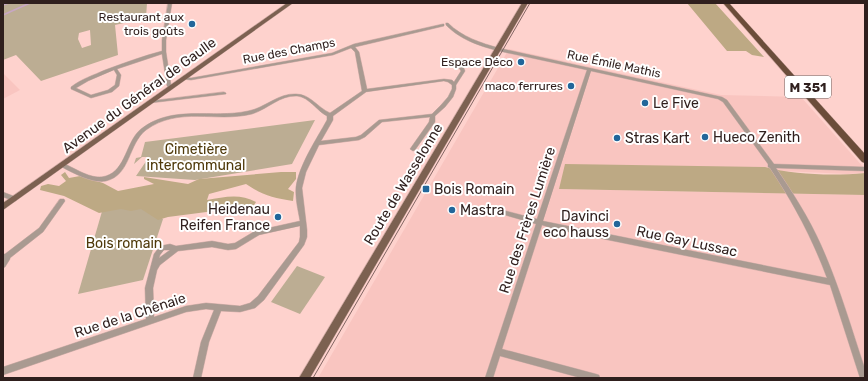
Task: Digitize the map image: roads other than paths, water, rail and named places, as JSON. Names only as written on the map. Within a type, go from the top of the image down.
[{"type":"highway","points":[[720,3],[782,66]]},
{"type":"highway","name":"M 351","points":[[726,3],[865,160]]},
{"type":"highway","name":"M 351","points":[[732,3],[865,150]]},
{"type":"highway","points":[[735,3],[751,25]]},
{"type":"main road","name":"Avenue du Général de Gaulle","points":[[3,207],[290,3]]},
{"type":"main road","name":"Route de Wasselonne","points":[[304,378],[525,3]]},
{"type":"street","points":[[170,3],[164,40],[164,52],[169,86],[171,87]]},
{"type":"street","name":"Rue des Champs","points":[[184,78],[191,79],[333,54],[356,45],[445,24]]},
{"type":"street","name":"Rue Émile Mathis","points":[[445,24],[455,32],[481,44],[498,49],[716,97],[725,101],[770,166]]},
{"type":"street","points":[[352,47],[356,52],[365,91]]},
{"type":"street","points":[[114,69],[119,75],[117,86],[110,91],[91,97],[73,88],[76,84],[114,69],[164,52]]},
{"type":"street","points":[[318,143],[357,139],[381,121],[433,115],[442,108],[463,71],[461,67],[457,66]]},
{"type":"street","name":"Rue des Frères Lumière","points":[[489,378],[589,70]]},
{"type":"street","points":[[62,165],[101,179],[114,176],[121,167],[134,140],[143,130],[154,123],[169,117],[192,114],[216,117],[236,116],[253,112],[287,95],[302,95],[309,99],[325,114],[330,115],[365,91],[444,80],[450,81],[454,85]]},
{"type":"street","points":[[150,102],[224,93]]},
{"type":"street","name":"Rue de la Chênaie","points":[[3,371],[186,309],[206,306],[240,309],[252,306],[261,298],[302,242],[304,234],[299,205],[299,186],[302,173],[330,120],[330,115]]},
{"type":"street","points":[[413,149],[432,122],[433,115]]},
{"type":"street","points":[[770,166],[865,169]]},
{"type":"street","points":[[770,166],[797,206],[809,228],[831,282],[864,378]]},
{"type":"street","points":[[3,194],[14,199]]},
{"type":"street","points":[[3,265],[7,261],[5,256],[41,230],[62,201]]},
{"type":"street","name":"Rue Gay Lussac","points":[[491,209],[540,223],[831,282]]},
{"type":"street","points":[[150,321],[149,288],[152,272],[158,263],[176,249],[212,244],[228,247],[236,246],[257,233],[302,224]]},
{"type":"street","points":[[197,378],[206,342],[218,308]]},
{"type":"street","points":[[497,352],[596,378]]},
{"type":"waterway","points":[[3,5],[9,3]]},
{"type":"waterway","points":[[3,15],[30,3]]},
{"type":"tram line","points":[[313,378],[530,3]]},
{"type":"place","name":"Restaurant aux trois goûts","points":[[192,24]]},
{"type":"place","name":"Espace Déco","points":[[521,62]]},
{"type":"place","name":"maco ferrures","points":[[571,86]]},
{"type":"place","name":"Le Five","points":[[645,103]]},
{"type":"place","name":"Hueco Zenith","points":[[705,137]]},
{"type":"place","name":"Stras Kart","points":[[617,138]]},
{"type":"place","name":"Bois Romain","points":[[426,189]]},
{"type":"place","name":"Mastra","points":[[452,210]]},
{"type":"place","name":"Heidenau Reifen France","points":[[278,217]]},
{"type":"place","name":"Davinci eco hauss","points":[[617,224]]},
{"type":"park label","name":"Cimetière intercommunal","points":[[196,158]]},
{"type":"park label","name":"Bois romain","points":[[124,243]]}]
